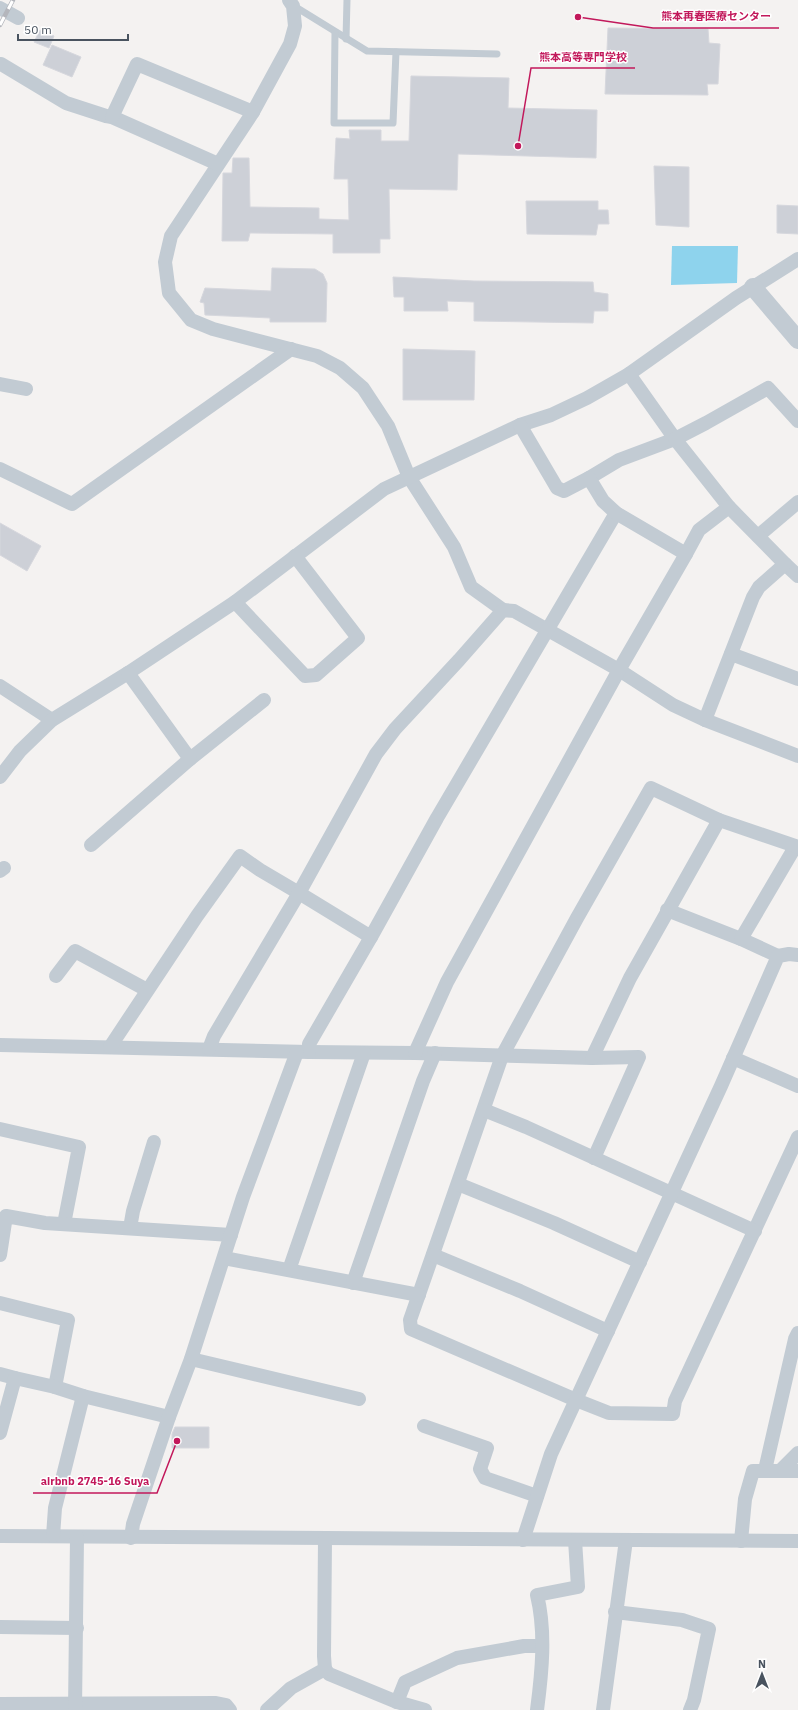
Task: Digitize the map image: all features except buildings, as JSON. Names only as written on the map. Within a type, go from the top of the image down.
[{"type":"street","points":[[291,3],[294,26],[290,44],[253,112],[171,236],[165,262],[169,293],[191,320],[213,329],[317,356],[340,368],[364,388],[388,426],[409,477],[454,547],[471,587],[504,610],[514,611],[620,670],[673,705],[705,720],[798,756]]},
{"type":"street","points":[[0,8],[18,18]]},
{"type":"street","points":[[1,64],[66,102],[112,117],[218,164]]},
{"type":"street","points":[[112,117],[137,64],[253,112]]},
{"type":"street","points":[[0,777],[20,751],[52,720],[128,673],[235,602],[384,489],[520,425],[551,415],[629,374],[753,288],[798,259]]},
{"type":"street","points":[[753,288],[798,340]]},
{"type":"street","points":[[0,469],[72,504],[291,349]]},
{"type":"street","points":[[629,374],[675,439],[729,507],[798,576]]},
{"type":"street","points":[[0,384],[26,388]]},
{"type":"street","points":[[520,425],[556,488],[564,491],[620,460],[675,439],[706,424],[768,388],[798,421]]},
{"type":"street","points":[[589,478],[603,501],[616,512],[686,554]]},
{"type":"street","points":[[758,536],[798,502]]},
{"type":"street","points":[[415,1052],[447,982],[699,530],[729,507]]},
{"type":"street","points":[[131,1538],[133,1524],[169,1417],[191,1359],[243,1197],[303,1052],[371,936],[437,818],[616,512]]},
{"type":"street","points":[[235,602],[305,676],[316,676],[358,638],[295,556]]},
{"type":"street","points":[[705,720],[753,597],[759,587],[785,564]]},
{"type":"street","points":[[209,1049],[214,1036],[300,893],[376,754],[395,729],[460,660],[504,610]]},
{"type":"street","points":[[731,654],[798,679]]},
{"type":"street","points":[[128,673],[190,759]]},
{"type":"street","points":[[0,686],[52,720]]},
{"type":"street","points":[[91,845],[190,759],[264,700]]},
{"type":"street","points":[[741,939],[796,847],[719,820],[651,788],[577,918],[502,1056],[410,1320],[411,1329],[609,1413],[673,1414],[675,1401],[798,1137]]},
{"type":"street","points":[[592,1058],[630,978],[719,820]]},
{"type":"street","points":[[110,1047],[197,916],[240,856],[260,870],[371,936]]},
{"type":"street","points":[[667,910],[741,939],[778,956],[789,954],[798,955]]},
{"type":"street","points":[[56,976],[75,951],[147,990]]},
{"type":"street","points":[[523,1540],[551,1454],[733,1058],[778,956]]},
{"type":"street","points":[[0,1045],[303,1052],[415,1052],[592,1058],[639,1057],[594,1158]]},
{"type":"street","points":[[289,1270],[364,1053]]},
{"type":"street","points":[[353,1283],[423,1081],[435,1053]]},
{"type":"street","points":[[733,1058],[798,1086]]},
{"type":"street","points":[[484,1110],[671,1192],[755,1231]]},
{"type":"street","points":[[0,1128],[79,1147],[64,1224]]},
{"type":"street","points":[[130,1228],[133,1211],[154,1142]]},
{"type":"street","points":[[458,1184],[554,1222],[640,1262]]},
{"type":"street","points":[[0,1255],[3,1215],[64,1224],[231,1235]]},
{"type":"street","points":[[433,1255],[520,1291],[608,1331]]},
{"type":"street","points":[[224,1258],[419,1295]]},
{"type":"street","points":[[0,1303],[68,1320],[55,1387]]},
{"type":"street","points":[[765,1470],[795,1339],[798,1333]]},
{"type":"street","points":[[191,1359],[359,1399]]},
{"type":"street","points":[[0,1374],[169,1417]]},
{"type":"street","points":[[0,1433],[15,1378]]},
{"type":"street","points":[[53,1536],[55,1508],[83,1396]]},
{"type":"street","points":[[424,1426],[487,1448],[480,1469],[485,1478],[537,1496]]},
{"type":"street","points":[[781,1470],[798,1453]]},
{"type":"street","points":[[741,1541],[745,1499],[754,1471],[798,1470]]},
{"type":"street","points":[[0,1536],[798,1541]]},
{"type":"street","points":[[75,1707],[77,1628],[76,1537]]},
{"type":"street","points":[[325,1539],[326,1669],[329,1674],[397,1702],[425,1710]]},
{"type":"street","points":[[537,1710],[542,1675],[542,1646],[540,1608],[537,1595],[578,1587],[575,1540]]},
{"type":"street","points":[[603,1710],[615,1612],[626,1540]]},
{"type":"street","points":[[615,1612],[682,1620],[709,1629],[694,1700],[690,1710]]},
{"type":"street","points":[[0,1627],[77,1628]]},
{"type":"street","points":[[397,1702],[405,1682],[457,1658],[524,1646],[542,1646]]},
{"type":"street","points":[[267,1710],[291,1688],[326,1669]]},
{"type":"street","points":[[0,1704],[75,1707],[216,1703],[226,1706],[230,1710]]},
{"type":"lane","points":[[346,39],[347,0]]},
{"type":"lane","points":[[291,3],[367,51],[497,54]]},
{"type":"lane","points":[[335,32],[334,123],[393,123],[396,52]]},
{"type":"water","points":[[672,246],[738,246],[737,283],[671,285]]},
{"type":"railway","points":[[0,25],[13,0]]},
{"type":"place","name":"熊本再春医療センター","points":[[578,17]]},
{"type":"place","name":"熊本高等専門学校","points":[[518,146]]},
{"type":"place","name":"airbnb 2745-16 Suya","points":[[177,1441]]}]
